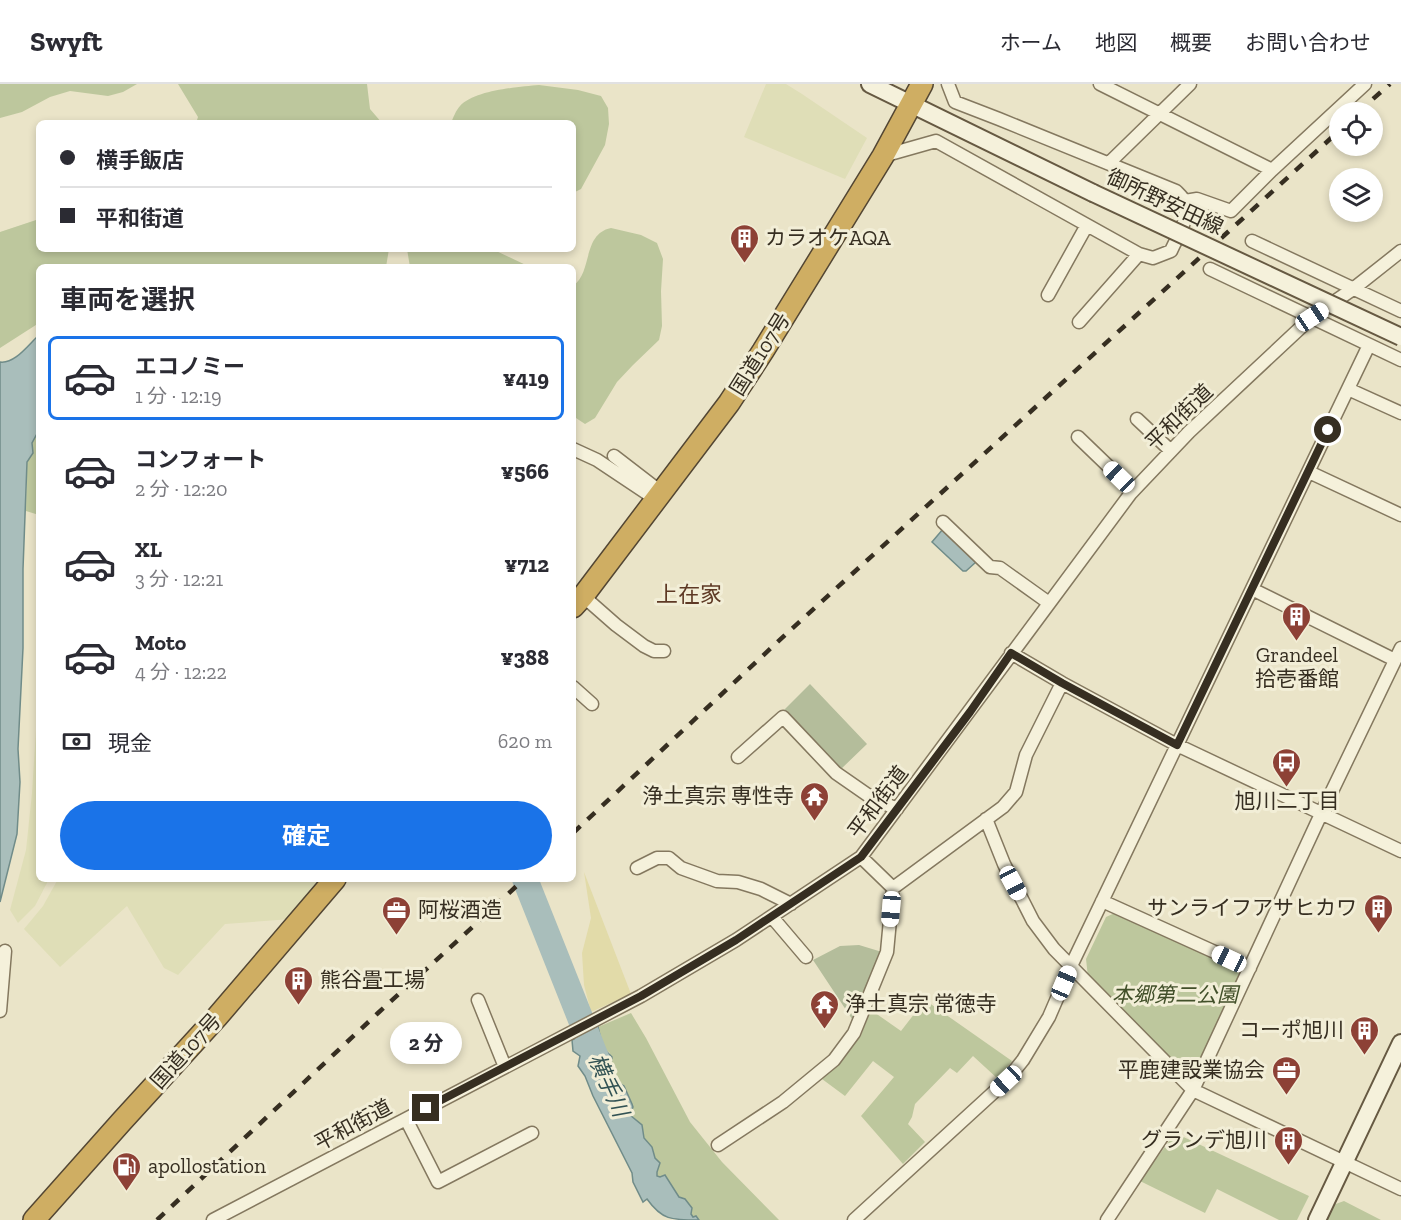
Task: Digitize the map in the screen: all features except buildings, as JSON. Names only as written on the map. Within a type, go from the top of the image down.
[{"type":"highway","name":"国道107号","points":[[578,602],[729,403],[883,156],[922,84]]},
{"type":"highway","name":"国道107号","points":[[34,1220],[217,1017],[332,882]]},
{"type":"main road","name":"御所野安田線","points":[[870,84],[1093,193],[1401,338]]},
{"type":"main road","points":[[1317,1220],[1401,1043]]},
{"type":"street","points":[[883,156],[936,141],[1138,254],[1153,258],[1171,251],[1186,212],[1185,201],[1176,191],[955,102],[948,84]]},
{"type":"street","points":[[1100,84],[1272,170]]},
{"type":"street","points":[[1109,163],[1190,84]]},
{"type":"street","points":[[1185,201],[1197,199],[1231,211],[1365,84]]},
{"type":"street","points":[[1048,295],[1088,225]]},
{"type":"street","points":[[1252,241],[1401,311]]},
{"type":"street","name":"平和街道","points":[[220,1218],[632,1001],[736,940],[861,857],[1133,490],[1189,432],[1312,317],[1401,251]]},
{"type":"street","points":[[1079,322],[1138,254]]},
{"type":"street","points":[[1210,269],[1401,360]]},
{"type":"street","points":[[860,1218],[1012,1074],[1049,1017],[1071,966],[1369,345]]},
{"type":"street","points":[[1348,389],[1401,413]]},
{"type":"street","points":[[1137,419],[1171,451]]},
{"type":"street","points":[[1078,437],[1133,490]]},
{"type":"street","points":[[576,450],[597,460],[659,497]]},
{"type":"street","points":[[614,456],[659,497]]},
{"type":"street","points":[[1309,472],[1401,515]]},
{"type":"street","points":[[943,522],[990,567],[1000,568],[1049,603]]},
{"type":"street","points":[[1107,1220],[1193,1090],[1398,654],[1252,589]]},
{"type":"street","points":[[578,602],[616,625],[644,646],[654,651],[664,651]]},
{"type":"street","points":[[1011,653],[1177,745],[1401,851]]},
{"type":"street","points":[[718,1145],[792,1095],[834,1060],[854,1033],[887,952],[893,888],[1003,807],[1016,792],[1026,755],[1062,683]]},
{"type":"street","points":[[576,690],[592,704]]},
{"type":"street","points":[[738,757],[783,717],[836,773],[880,803],[897,809]]},
{"type":"street","points":[[986,819],[1004,864],[1033,921],[1054,949],[1193,1090],[1401,1189]]},
{"type":"street","points":[[861,857],[893,888]]},
{"type":"street","points":[[637,868],[657,858],[669,858],[681,868],[717,881],[738,882],[761,889],[791,904]]},
{"type":"street","points":[[1102,901],[1250,968]]},
{"type":"street","points":[[772,916],[806,957]]},
{"type":"street","points":[[0,1011],[5,951]]},
{"type":"street","points":[[478,1000],[505,1066]]},
{"type":"street","points":[[406,1119],[438,1182],[532,1133]]},
{"type":"green space","points":[[0,84],[137,84],[123,92],[108,96],[70,91],[50,97],[22,112],[0,118]]},
{"type":"green space","points":[[178,84],[367,84],[370,109],[379,120],[197,120],[198,117]]},
{"type":"green space","points":[[766,84],[786,84],[867,138],[845,179],[744,137]]},
{"type":"green space","points":[[539,85],[578,90],[601,96],[608,108],[609,124],[605,145],[581,189],[576,192],[576,120],[452,120],[460,106],[476,96]]},
{"type":"green space","points":[[36,220],[36,252],[388,252],[386,264],[36,264],[36,325],[0,348],[0,232]]},
{"type":"green space","points":[[611,228],[641,235],[657,243],[663,259],[662,326],[659,340],[617,382],[595,418],[585,424],[576,418],[576,283],[583,272],[592,245],[602,232]]},
{"type":"green space","points":[[408,252],[498,252],[524,264],[410,264]]},
{"type":"green space","points":[[36,436],[36,514],[26,511],[27,462],[33,453],[32,443]]},
{"type":"green space","points":[[810,684],[867,744],[840,770],[783,711]]},
{"type":"green space","points":[[36,730],[36,882],[47,882],[35,906],[18,923],[10,910],[26,850]]},
{"type":"green space","points":[[56,882],[322,882],[291,919],[225,924],[178,975],[164,968],[127,906],[60,967],[24,929],[43,906]]},
{"type":"green space","name":"本郷第二公園","points":[[1117,912],[1238,970],[1240,978],[1194,1072],[1183,1073],[1088,977],[1086,959],[1106,917]]},
{"type":"green space","points":[[859,945],[882,952],[852,1019],[813,960],[840,946]]},
{"type":"green space","points":[[925,1000],[1012,1061],[998,1079],[973,1056],[957,1073],[950,1068],[915,1104],[908,1124],[925,1142],[903,1164],[861,1116],[894,1077],[873,1061],[845,1096],[822,1079],[840,1062],[861,1035],[871,1010],[901,1031]]},
{"type":"green space","points":[[631,1013],[690,1122],[722,1162],[779,1220],[699,1220],[690,1214],[685,1199],[679,1198],[665,1175],[660,1178],[657,1176],[652,1147],[644,1138],[642,1125],[630,1114],[632,1104],[624,1086],[619,1084],[611,1064],[610,1053],[603,1048],[598,1027]]},
{"type":"green space","points":[[1175,1133],[1309,1196],[1297,1220],[1279,1220],[1217,1189],[1205,1213],[1140,1181]]},
{"type":"green space","points":[[1344,1201],[1381,1220],[1326,1220],[1333,1205]]},
{"type":"sand","points":[[584,872],[631,994],[591,1012],[584,985],[582,953],[591,918]]},
{"type":"water","points":[[36,338],[36,436],[32,443],[33,453],[27,462],[23,569],[23,648],[18,749],[20,782],[17,834],[0,902],[0,362],[11,360]]},
{"type":"water","points":[[943,529],[976,560],[966,571],[963,571],[932,542]]},
{"type":"water","points":[[598,1027],[603,1048],[612,1057],[611,1064],[619,1083],[624,1086],[632,1104],[630,1115],[642,1125],[644,1138],[652,1147],[655,1158],[660,1163],[657,1176],[665,1175],[679,1197],[685,1199],[692,1208],[693,1217],[696,1216],[699,1220],[668,1217],[652,1206],[647,1199],[643,1202],[633,1182],[632,1173],[578,1066],[580,1056],[573,1051],[572,1040]]},
{"type":"waterway","name":"横手川","points":[[526,882],[599,1065]]},
{"type":"railway","points":[[1369,102],[1390,84]]},
{"type":"railway","points":[[576,830],[785,635],[1329,140]]},
{"type":"railway","points":[[157,1220],[521,882]]},
{"type":"place","name":"カラオケAQA","points":[[744,264]]},
{"type":"place","name":"Grandeel 拾壱番館","points":[[1297,642]]},
{"type":"place","name":"旭川二丁目","points":[[1287,788]]},
{"type":"place","name":"浄土真宗 専性寺","points":[[815,822]]},
{"type":"place","name":"サンライフアサヒカワ","points":[[1378,934]]},
{"type":"place","name":"阿桜酒造","points":[[397,936]]},
{"type":"place","name":"熊谷畳工場","points":[[299,1006]]},
{"type":"place","name":"浄土真宗 常徳寺","points":[[824,1030]]},
{"type":"place","name":"コーポ旭川","points":[[1365,1056]]},
{"type":"place","name":"平鹿建設業協会","points":[[1286,1096]]},
{"type":"place","name":"グランデ旭川","points":[[1288,1166]]},
{"type":"place","name":"apollostation","points":[[127,1192]]},
{"type":"district","name":"上在家","points":[[689,594]]},
{"type":"route","points":[[426,1108],[641,996],[736,940],[861,857],[970,712],[1011,653],[1177,745],[1328,430]]}]
